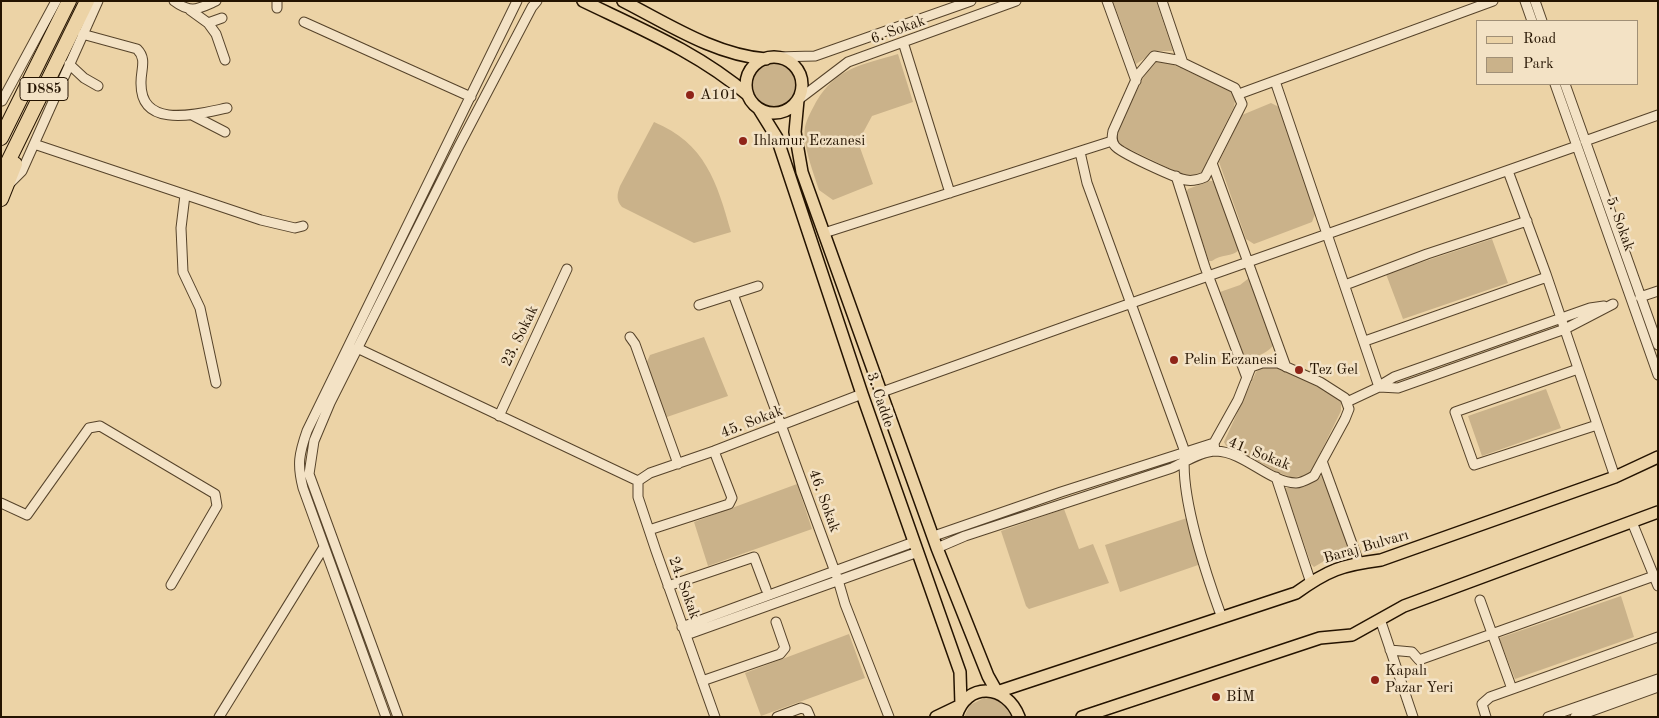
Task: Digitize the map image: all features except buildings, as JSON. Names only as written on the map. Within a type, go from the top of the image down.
[{"type":"highway","name":"D885","points":[[1,138],[69,1]]},
{"type":"highway","name":"D885","points":[[3,187],[35,109],[87,1]]},
{"type":"main road","points":[[583,1],[700,58],[724,74],[748,95],[760,109],[776,113],[785,111],[798,100],[802,84],[800,76],[791,63],[732,52],[701,40],[623,1]]},
{"type":"main road","points":[[748,95],[748,77],[752,69],[771,58]]},
{"type":"main road","name":"3. Cadde","points":[[798,100],[795,132],[799,158],[824,233],[938,548],[984,668],[997,692],[1011,702],[1020,717]]},
{"type":"main road","name":"3. Cadde","points":[[760,109],[777,138],[862,394],[960,672],[961,705]]},
{"type":"main road","name":"Baraj Bulvarı","points":[[961,705],[977,693],[997,692],[1296,593],[1321,575],[1347,564],[1381,560],[1615,477],[1658,457]]},
{"type":"main road","points":[[1082,717],[1320,638],[1352,635],[1404,606],[1658,512]]},
{"type":"main road","points":[[936,717],[961,705]]},
{"type":"main road","points":[[956,717],[961,705]]},
{"type":"street","points":[[2,101],[56,1]]},
{"type":"street","points":[[3,187],[22,171],[98,1]]},
{"type":"street","points":[[174,1],[208,23],[226,60]]},
{"type":"street","points":[[190,10],[216,1]]},
{"type":"street","points":[[386,717],[303,488],[298,467],[307,431],[517,1]]},
{"type":"street","points":[[398,717],[309,474],[314,441],[358,348],[459,146],[532,7],[538,1]]},
{"type":"street","name":"6. Sokak","points":[[771,58],[815,56],[971,1]]},
{"type":"street","name":"6. Sokak","points":[[798,100],[848,62],[1016,1]]},
{"type":"street","points":[[1106,1],[1136,81]]},
{"type":"street","points":[[1162,1],[1183,63]]},
{"type":"street","points":[[1240,94],[1492,1]]},
{"type":"street","points":[[1525,1],[1532,20]]},
{"type":"street","points":[[1535,1],[1542,20]]},
{"type":"street","points":[[208,23],[222,18]]},
{"type":"street","points":[[304,22],[471,96]]},
{"type":"street","points":[[82,34],[137,49],[142,54],[142,98],[147,106],[154,111],[178,116],[227,108]]},
{"type":"street","points":[[903,42],[950,193]]},
{"type":"street","points":[[1154,56],[1167,57],[1183,63],[1235,88],[1240,94],[1242,104],[1205,177],[1198,180],[1183,179],[1176,176],[1116,148],[1112,141],[1113,131],[1136,81],[1144,67],[1154,56]]},
{"type":"street","points":[[69,64],[84,78],[98,86]]},
{"type":"street","points":[[1274,81],[1365,341],[1379,387]]},
{"type":"street","name":"5. Sokak","points":[[1555,85],[1581,144],[1658,345]]},
{"type":"street","name":"5. Sokak","points":[[1565,85],[1581,144],[1658,375]]},
{"type":"street","points":[[192,115],[225,132]]},
{"type":"street","points":[[882,392],[1132,301],[1327,236],[1658,116]]},
{"type":"street","points":[[824,233],[1112,141]]},
{"type":"street","points":[[34,144],[261,220],[295,228],[303,226]]},
{"type":"street","points":[[1080,152],[1087,183],[1132,301],[1172,421],[1185,452],[1185,487],[1210,583],[1222,618]]},
{"type":"street","points":[[1212,163],[1250,263],[1286,367]]},
{"type":"street","points":[[1508,171],[1547,277],[1615,477]]},
{"type":"street","points":[[1176,176],[1209,276],[1246,378]]},
{"type":"street","points":[[185,195],[181,228],[184,272],[200,308],[216,383]]},
{"type":"street","points":[[1345,284],[1427,254],[1527,221]]},
{"type":"street","name":"23. Sokak","points":[[499,416],[567,269]]},
{"type":"street","points":[[1365,341],[1547,277]]},
{"type":"street","points":[[699,304],[758,286]]},
{"type":"street","points":[[1640,296],[1658,291]]},
{"type":"street","name":"46. Sokak","points":[[733,294],[888,717]]},
{"type":"street","points":[[1347,402],[1379,387],[1394,377],[1590,308],[1613,304],[1565,329],[1398,388],[1379,387]]},
{"type":"street","points":[[630,337],[638,353],[678,464]]},
{"type":"street","points":[[358,348],[638,481]]},
{"type":"street","name":"41. Sokak","points":[[934,536],[1185,452],[1215,447],[1276,477],[1296,483],[1305,481],[1314,476],[1347,414],[1349,409],[1347,402],[1345,398],[1320,382],[1278,363],[1262,363],[1251,367],[1215,447],[1184,462],[965,536],[938,548]]},
{"type":"street","points":[[1578,369],[1455,412],[1474,465],[1597,425]]},
{"type":"street","name":"45. Sokak","points":[[638,481],[650,473],[782,426],[862,394]]},
{"type":"street","points":[[1,503],[27,514],[89,428],[100,426],[214,494],[217,499],[217,506],[171,585]]},
{"type":"street","points":[[649,530],[729,504],[732,498],[714,451]]},
{"type":"street","points":[[1322,461],[1359,563]]},
{"type":"street","points":[[1276,477],[1311,583]]},
{"type":"street","name":"24. Sokak","points":[[638,481],[638,497],[715,717]]},
{"type":"street","points":[[1632,522],[1658,586]]},
{"type":"street","points":[[219,717],[324,547]]},
{"type":"street","points":[[684,631],[916,547]]},
{"type":"street","points":[[668,586],[754,556],[766,589]]},
{"type":"street","points":[[1390,650],[1412,652],[1419,660],[1490,633],[1654,576]]},
{"type":"street","points":[[1480,600],[1490,633],[1512,689]]},
{"type":"street","points":[[1380,619],[1413,717]]},
{"type":"street","points":[[702,681],[780,654],[785,648],[776,622]]},
{"type":"street","points":[[1486,717],[1482,704],[1490,697],[1658,637]]},
{"type":"street","points":[[1548,717],[1658,678]]},
{"type":"street","points":[[1575,717],[1658,688]]},
{"type":"street","points":[[777,717],[801,708],[807,710],[810,717]]},
{"type":"green space","points":[[1113,1],[1156,1],[1173,51],[1156,51],[1136,64]]},
{"type":"green space","points":[[898,54],[913,102],[872,116],[858,142],[873,184],[833,200],[819,190],[809,159],[805,142],[805,127],[808,117],[824,90],[842,74],[862,65]]},
{"type":"green space","points":[[1154,60],[1163,60],[1236,95],[1234,107],[1201,173],[1195,178],[1187,177],[1117,143],[1115,134],[1149,66]]},
{"type":"green space","points":[[775,63],[787,67],[793,73],[797,85],[793,97],[787,103],[775,107],[763,103],[757,97],[753,85],[757,73],[763,67]]},
{"type":"green space","points":[[1271,103],[1279,107],[1315,214],[1312,222],[1254,244],[1246,239],[1219,162],[1242,115]]},
{"type":"green space","points":[[654,122],[686,141],[697,153],[714,181],[731,232],[694,243],[622,207],[618,197],[620,186]]},
{"type":"green space","points":[[1214,181],[1239,250],[1212,261],[1209,261],[1186,193],[1188,189]]},
{"type":"green space","points":[[1492,239],[1508,283],[1403,319],[1386,274]]},
{"type":"green space","points":[[1249,278],[1273,346],[1256,356],[1244,355],[1220,292],[1240,285]]},
{"type":"green space","points":[[704,337],[728,396],[664,418],[646,364],[650,355]]},
{"type":"green space","points":[[1274,366],[1331,392],[1341,401],[1341,411],[1310,474],[1292,478],[1244,458],[1235,453],[1224,442],[1256,372],[1261,368]]},
{"type":"green space","points":[[1546,389],[1561,428],[1482,456],[1468,416]]},
{"type":"green space","points":[[1321,476],[1324,477],[1350,552],[1331,557],[1314,567],[1311,564],[1285,488],[1304,487]]},
{"type":"green space","points":[[797,484],[812,529],[708,566],[694,522]]},
{"type":"green space","points":[[1064,509],[1079,549],[1093,544],[1109,583],[1029,609],[1026,606],[1001,531]]},
{"type":"green space","points":[[1187,518],[1201,564],[1120,592],[1105,545]]},
{"type":"green space","points":[[1621,596],[1634,637],[1515,679],[1499,638]]},
{"type":"green space","points":[[849,634],[865,678],[761,716],[745,673]]},
{"type":"green space","points":[[984,698],[1002,702],[1008,708],[1012,717],[964,717],[970,705]]},
{"type":"place","name":"A101","points":[[690,95]]},
{"type":"place","name":"Ihlamur Eczanesi","points":[[743,141]]},
{"type":"place","name":"Pelin Eczanesi","points":[[1174,360]]},
{"type":"place","name":"Tez Gel","points":[[1299,370]]},
{"type":"place","name":"Kapalı Pazar Yeri","points":[[1375,680]]},
{"type":"place","name":"BİM","points":[[1216,697]]}]
